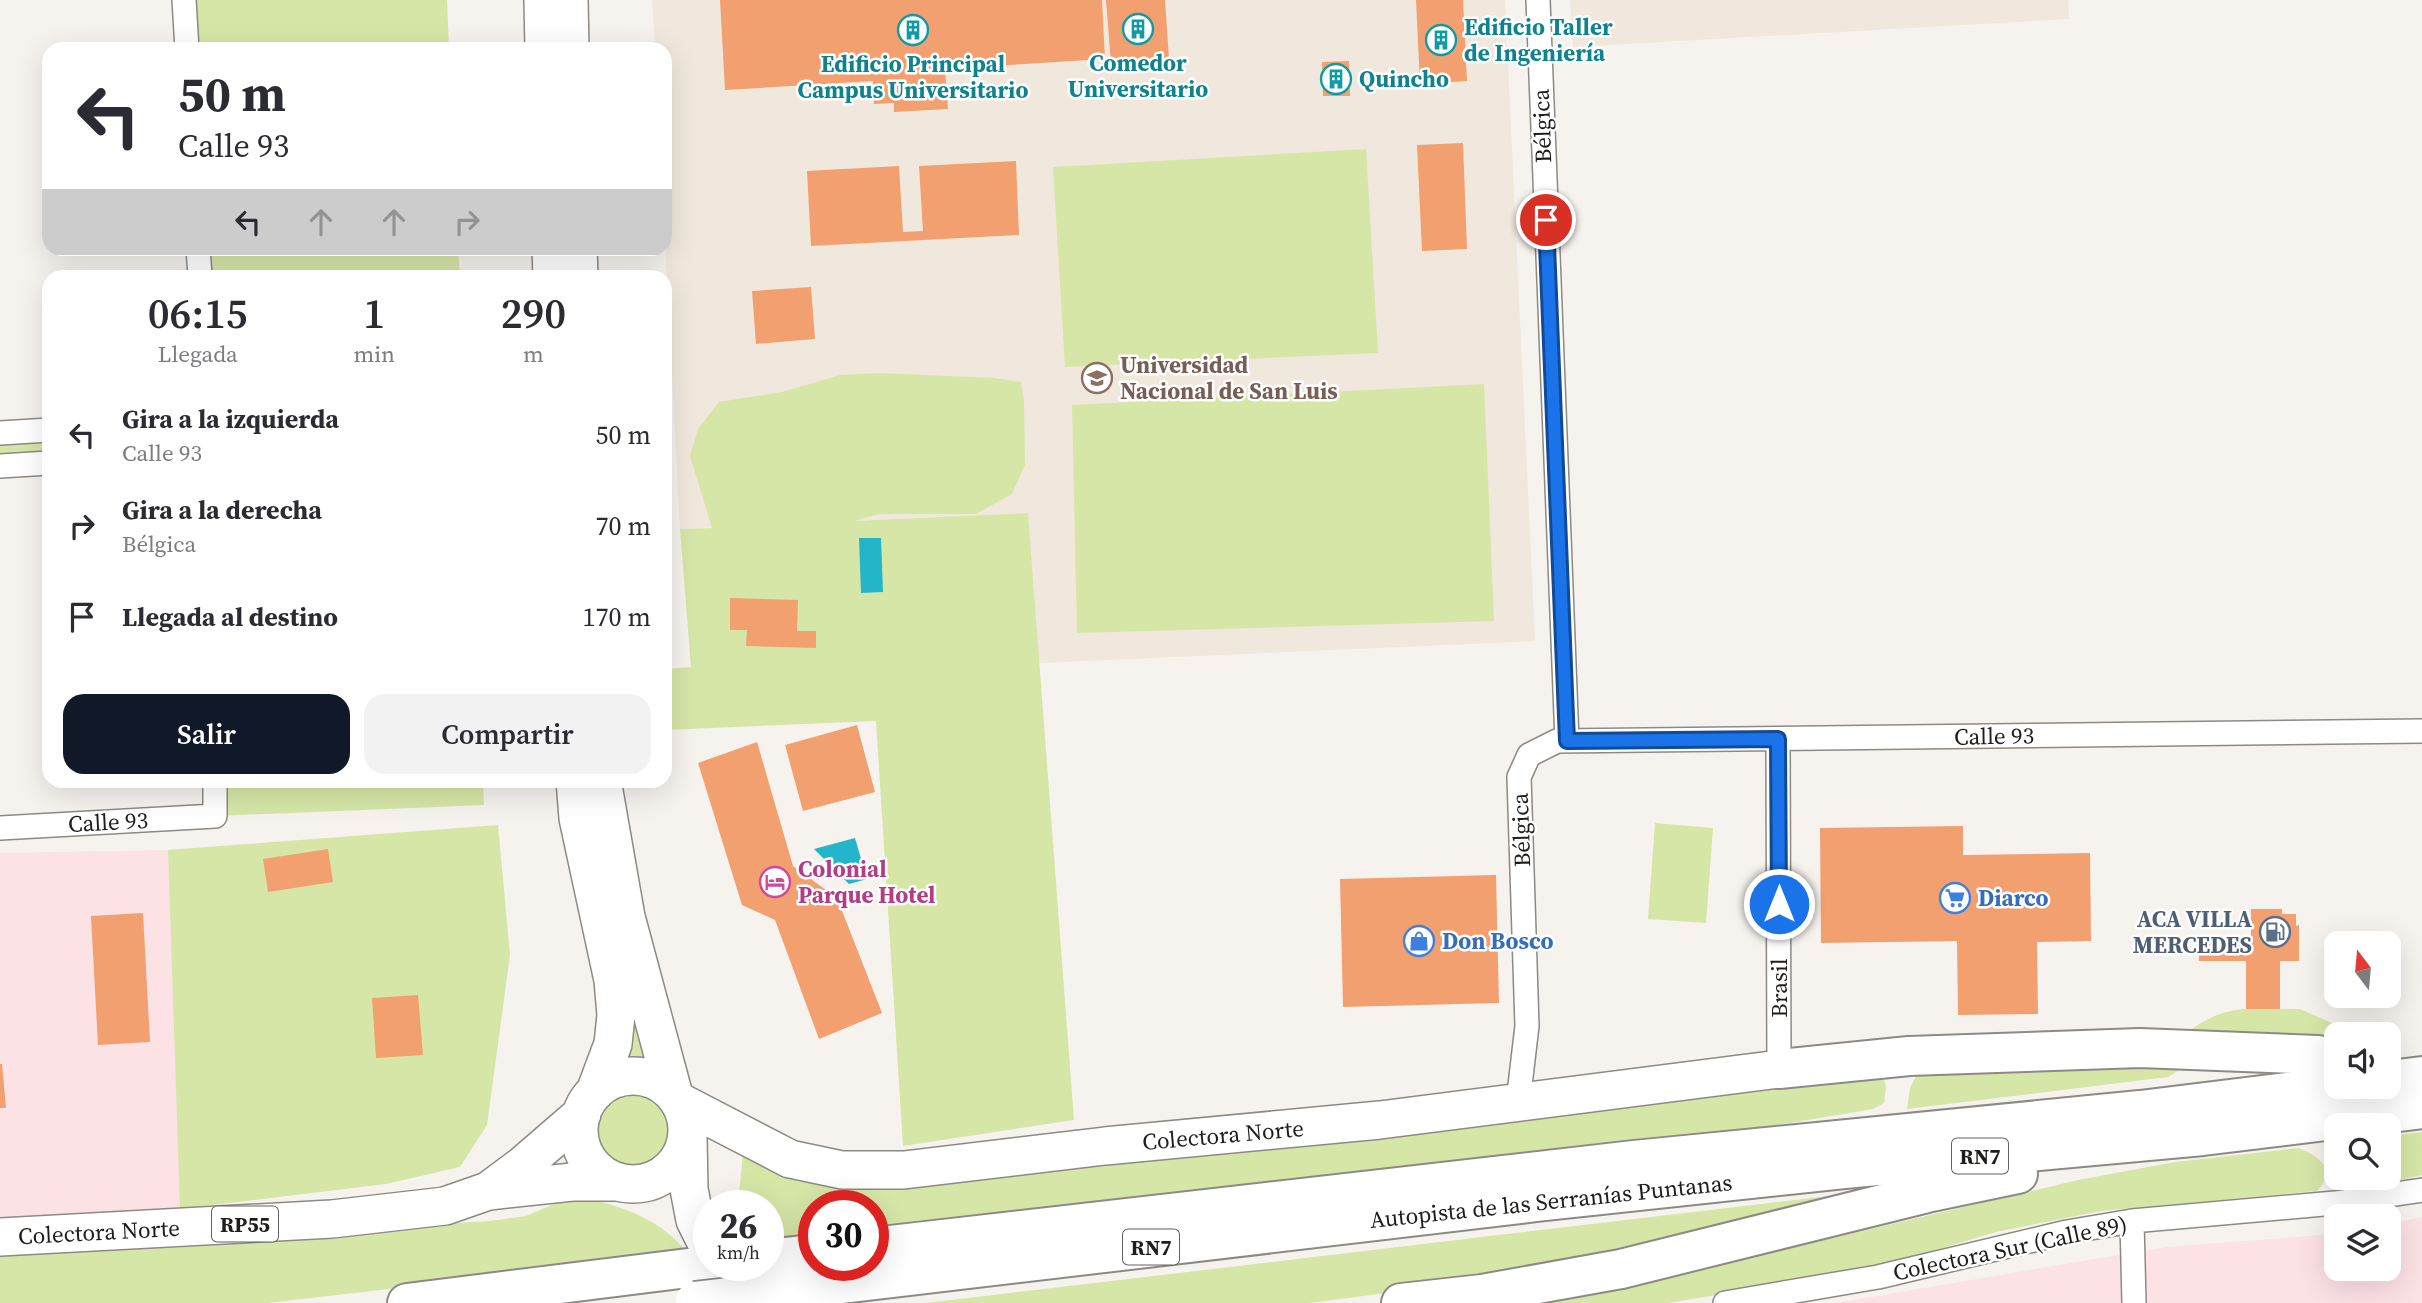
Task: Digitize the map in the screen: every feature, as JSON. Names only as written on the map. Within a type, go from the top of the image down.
[{"type":"highway","points":[[1779,1069],[1909,1056],[2140,1048],[2324,1056]]},
{"type":"highway","name":"Autopista de las Serranías Puntanas","points":[[784,1274],[2203,1136],[2407,1083]]},
{"type":"highway","name":"Autopista de las Serranías Puntanas","points":[[889,1245],[1634,1160],[2140,1110],[2324,1087]]},
{"type":"highway","points":[[1401,1303],[1482,1294],[1621,1269],[1927,1193],[2203,1136]]},
{"type":"highway","name":"Autopista de las Serranías Puntanas","points":[[407,1303],[693,1273]]},
{"type":"main road","points":[[543,0],[544,42]]},
{"type":"main road","points":[[569,0],[570,42]]},
{"type":"main road","name":"RP55","points":[[576,788],[578,818],[613,980],[615,1003],[613,1044],[588,1103],[579,1130],[585,1154],[600,1174],[621,1183],[649,1182],[668,1172],[678,1161],[685,1148],[680,1109],[659,1082],[642,1077],[625,1077],[609,1082],[588,1103]]},
{"type":"main road","points":[[603,788],[626,917],[680,1109],[693,1215]]},
{"type":"main road","name":"Colectora Norte","points":[[680,1109],[790,1158],[842,1170],[904,1170],[1105,1146],[1380,1120],[1779,1069]]},
{"type":"main road","name":"Colectora Norte","points":[[488,1191],[523,1165],[588,1103]]},
{"type":"main road","name":"Colectora Norte","points":[[0,1237],[332,1219],[445,1206],[488,1191],[572,1182],[621,1183]]},
{"type":"main road","points":[[621,1183],[693,1262]]},
{"type":"street","points":[[184,0],[187,42]]},
{"type":"street","name":"Bélgica","points":[[1518,1102],[1527,1026],[1520,777],[1529,755],[1557,741],[1567,741],[1538,0]]},
{"type":"street","points":[[0,433],[42,430]]},
{"type":"street","points":[[0,466],[42,463]]},
{"type":"street","name":"Calle 93","points":[[1567,741],[2422,731]]},
{"type":"street","name":"Brasil","points":[[1778,739],[1779,1069]]},
{"type":"street","name":"Calle 93","points":[[0,828],[215,816],[215,788]]},
{"type":"street","name":"Colectora Sur (Calle 89)","points":[[1725,1303],[1811,1295],[2067,1231],[2132,1221],[2335,1203],[2422,1190]]},
{"type":"street","points":[[2132,1221],[2134,1303]]},
{"type":"shaded area","name":"Universidad Nacional de San Luis","points":[[652,0],[1505,0],[1535,641],[1039,663],[1027,513],[680,529],[672,376],[672,270],[666,270],[666,256],[672,256],[672,42],[655,42]]},
{"type":"shaded area","points":[[1570,0],[2068,0],[2069,19],[1573,47]]},
{"type":"shaded area","points":[[168,850],[181,1215],[0,1223],[0,853]]},
{"type":"shaded area","points":[[2422,1217],[2422,1303],[1836,1303],[2166,1247],[2324,1235],[2324,1281],[2401,1281],[2401,1221]]},
{"type":"green space","points":[[184,0],[447,0],[449,42],[187,42]]},
{"type":"green space","points":[[1366,149],[1378,353],[1065,367],[1053,167]]},
{"type":"green space","points":[[199,256],[459,256],[460,270],[200,270]]},
{"type":"green space","points":[[880,373],[994,378],[1021,382],[1025,465],[1012,494],[976,514],[879,514],[854,521],[1028,513],[1074,1120],[903,1146],[876,721],[672,730],[672,668],[691,667],[680,529],[712,528],[690,456],[698,429],[719,402],[782,392],[840,375]]},
{"type":"green space","points":[[1484,384],[1494,621],[1077,633],[1072,405]]},
{"type":"green space","points":[[42,438],[42,455],[0,457],[0,440]]},
{"type":"green space","points":[[215,788],[483,788],[484,805],[215,816]]},
{"type":"green space","points":[[1655,823],[1713,828],[1706,923],[1648,919]]},
{"type":"green space","points":[[498,825],[510,955],[487,1125],[460,1167],[386,1184],[180,1209],[168,850]]},
{"type":"green space","points":[[618,928],[661,1075],[625,1064]]},
{"type":"green space","points":[[2257,1008],[2300,1009],[2329,1022],[2324,1022],[2324,1039],[2191,1041],[2192,1029],[2206,1020],[2231,1011]]},
{"type":"green space","points":[[2178,1063],[2179,1070],[2168,1077],[1907,1109],[1910,1088],[1916,1076],[1930,1073]]},
{"type":"green space","points":[[1882,1074],[1886,1086],[1884,1103],[1873,1109],[1730,1133],[889,1229],[889,1190],[798,1190],[798,1240],[784,1241],[784,1190],[739,1190],[743,1152],[787,1172]]},
{"type":"green space","points":[[633,1087],[657,1094],[669,1106],[676,1130],[669,1154],[657,1166],[633,1173],[609,1166],[597,1154],[590,1130],[597,1106],[609,1094]]},
{"type":"green space","points":[[2422,1132],[2422,1175],[2401,1180],[2401,1135]]},
{"type":"green space","points":[[2298,1148],[2319,1159],[2324,1167],[2324,1182],[2317,1191],[2101,1211],[1996,1232],[1869,1270],[1668,1303],[1529,1303],[1677,1275],[2078,1180],[2175,1162]]},
{"type":"green space","points":[[1921,1185],[1492,1279],[1310,1303],[926,1303]]},
{"type":"green space","points":[[582,1198],[641,1216],[667,1233],[689,1255],[267,1303],[0,1303],[0,1251],[489,1221],[526,1216],[554,1204]]},
{"type":"water","points":[[859,538],[881,538],[883,592],[861,593]]},
{"type":"water","points":[[855,838],[867,879],[849,884],[814,849]]},
{"type":"building","name":"Edificio Principal Campus Universitario","points":[[720,0],[1102,0],[1105,59],[945,69],[948,109],[894,112],[894,103],[874,104],[873,81],[725,90]]},
{"type":"building","name":"Comedor Universitario","points":[[1106,0],[1165,0],[1169,59],[1111,63]]},
{"type":"building","name":"Edificio Taller de Ingeniería","points":[[1416,0],[1463,0],[1467,81],[1420,84]]},
{"type":"building","name":"Quincho","points":[[1349,61],[1350,96],[1323,96],[1322,62]]},
{"type":"building","points":[[1463,143],[1467,249],[1422,251],[1417,145]]},
{"type":"building","points":[[1016,161],[1019,235],[811,246],[807,171],[899,166],[903,232],[923,231],[919,166]]},
{"type":"building","points":[[811,287],[815,339],[756,344],[752,291]]},
{"type":"building","points":[[730,598],[798,600],[797,631],[816,631],[816,648],[746,646],[747,630],[730,630]]},
{"type":"building","points":[[857,725],[875,792],[803,811],[785,745]]},
{"type":"building","name":"Colonial Parque Hotel","points":[[757,742],[793,866],[837,898],[882,1013],[819,1039],[775,920],[742,905],[698,763]]},
{"type":"building","name":"Diarco","points":[[1963,826],[1963,855],[2090,853],[2091,941],[2037,942],[2038,1014],[1958,1015],[1957,941],[1821,943],[1820,828]]},
{"type":"building","points":[[328,849],[333,882],[268,892],[263,859]]},
{"type":"building","name":"Don Bosco","points":[[1496,875],[1499,1003],[1343,1007],[1340,879]]},
{"type":"building","name":"ACA VILLA MERCEDES","points":[[2251,909],[2282,909],[2282,914],[2296,914],[2296,926],[2299,925],[2299,961],[2280,961],[2280,1009],[2246,1009],[2246,961],[2199,961],[2199,937],[2251,937]]},
{"type":"building","points":[[143,913],[150,1042],[98,1045],[91,916]]},
{"type":"building","points":[[418,995],[423,1055],[376,1058],[372,998]]},
{"type":"building","points":[[2,1064],[6,1108],[0,1108]]},
{"type":"place","name":"Comedor Universitario","points":[[1138,29]]},
{"type":"place","name":"Edificio Principal Campus Universitario","points":[[913,30]]},
{"type":"place","name":"Edificio Taller de Ingeniería","points":[[1441,40]]},
{"type":"place","name":"Quincho","points":[[1336,79]]},
{"type":"place","name":"Universidad Nacional de San Luis","points":[[1097,378]]},
{"type":"place","name":"Colonial Parque Hotel","points":[[775,882]]},
{"type":"place","name":"Diarco","points":[[1955,898]]},
{"type":"place","name":"ACA VILLA MERCEDES","points":[[2275,932]]},
{"type":"place","name":"Don Bosco","points":[[1419,941]]},
{"type":"route","points":[[1546,220],[1567,741],[1778,739],[1779,904]]}]
